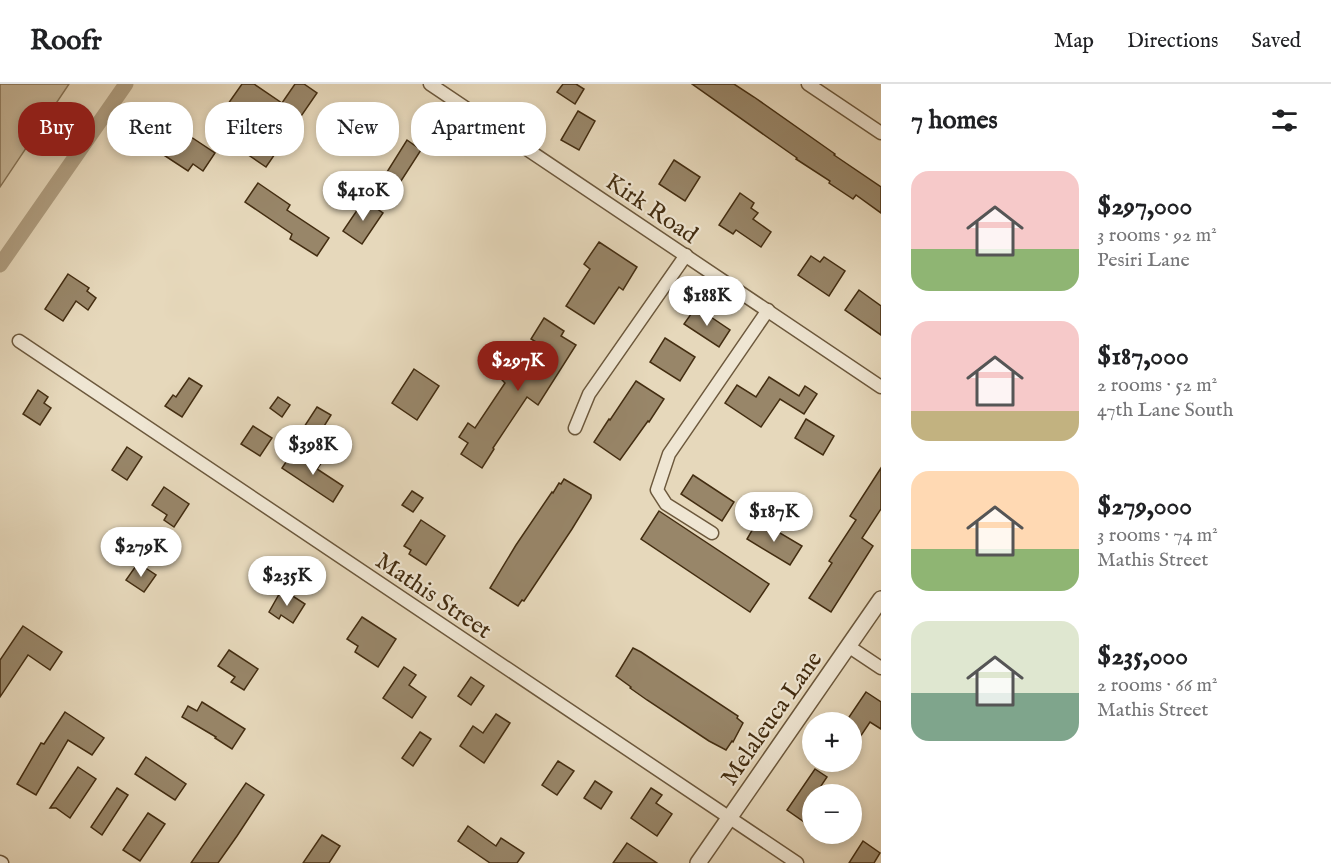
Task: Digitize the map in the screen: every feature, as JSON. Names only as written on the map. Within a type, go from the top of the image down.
[{"type":"street","name":"Kirk Road","points":[[430,84],[881,387]]},
{"type":"street","points":[[808,84],[881,134]]},
{"type":"street","points":[[575,428],[589,394],[686,255]]},
{"type":"street","points":[[712,533],[666,504],[657,490],[669,454],[768,310]]},
{"type":"street","name":"Mathis Street","points":[[19,341],[796,863]]},
{"type":"street","name":"Melaleuca Lane","points":[[698,863],[881,599]]},
{"type":"street","points":[[848,646],[881,668]]},
{"type":"shaded area","points":[[0,84],[69,84],[57,102],[18,102],[18,156],[21,156],[0,187]]},
{"type":"building","points":[[242,84],[254,84],[281,102],[229,102]]},
{"type":"building","points":[[295,84],[304,84],[317,93],[304,112],[304,102],[283,102]]},
{"type":"building","points":[[563,84],[576,84],[584,89],[575,104],[557,92]]},
{"type":"building","points":[[692,84],[734,84],[754,97],[881,187],[881,213],[856,195],[853,199],[829,183],[830,181]]},
{"type":"building","points":[[578,111],[595,121],[579,150],[561,140]]},
{"type":"building","points":[[193,138],[205,146],[205,156],[213,156],[203,171],[193,164],[188,171],[165,156],[193,156]]},
{"type":"building","points":[[407,140],[411,143],[411,156],[417,156],[401,181],[387,172]]},
{"type":"building","points":[[250,156],[274,156],[266,167]]},
{"type":"building","points":[[674,160],[700,177],[685,201],[659,184]]},
{"type":"building","points":[[258,183],[290,205],[287,210],[329,238],[317,256],[290,239],[292,234],[245,202]]},
{"type":"building","points":[[740,193],[754,203],[751,208],[758,213],[753,219],[771,232],[761,247],[736,230],[733,234],[719,225]]},
{"type":"building","points":[[364,200],[383,213],[362,244],[343,231]]},
{"type":"building","points":[[599,242],[637,267],[623,290],[619,287],[594,324],[566,306],[590,269],[584,264]]},
{"type":"building","points":[[811,256],[820,262],[824,257],[845,271],[829,296],[798,275]]},
{"type":"building","points":[[68,274],[89,288],[87,291],[96,298],[88,310],[76,301],[63,321],[45,309]]},
{"type":"building","points":[[859,290],[881,306],[881,335],[845,310]]},
{"type":"building","points":[[696,307],[730,330],[719,347],[684,324]]},
{"type":"building","points":[[544,318],[564,331],[561,336],[576,345],[538,405],[527,397],[482,468],[461,454],[468,443],[459,437],[468,423],[475,428],[505,383],[502,380],[514,362],[526,371],[543,346],[531,339]]},
{"type":"building","points":[[665,338],[695,357],[680,381],[650,362]]},
{"type":"building","points":[[414,369],[439,386],[417,420],[392,403]]},
{"type":"building","points":[[769,377],[799,396],[805,386],[817,394],[804,414],[780,399],[761,427],[725,403],[737,385],[756,397]]},
{"type":"building","points":[[189,378],[202,386],[182,417],[165,406],[173,395],[176,397]]},
{"type":"building","points":[[636,381],[664,399],[620,460],[594,442]]},
{"type":"building","points":[[38,390],[48,397],[44,403],[51,408],[40,425],[23,414]]},
{"type":"building","points":[[278,397],[290,405],[282,417],[270,408]]},
{"type":"building","points":[[317,407],[331,415],[318,436],[304,427]]},
{"type":"building","points":[[806,419],[834,436],[823,455],[795,438]]},
{"type":"building","points":[[253,426],[272,438],[260,456],[241,444]]},
{"type":"building","points":[[127,447],[142,457],[127,480],[112,470]]},
{"type":"building","points":[[292,453],[303,461],[308,454],[322,462],[317,469],[343,486],[333,502],[282,468]]},
{"type":"building","points":[[881,468],[881,509],[862,538],[873,546],[831,612],[809,598],[832,563],[829,561],[856,520],[850,516]]},
{"type":"building","points":[[693,475],[734,502],[722,521],[681,494]]},
{"type":"building","points":[[564,479],[591,495],[591,498],[524,601],[522,600],[518,606],[490,588],[516,545],[552,492]]},
{"type":"building","points":[[164,487],[189,504],[174,527],[164,520],[167,515],[152,505]]},
{"type":"building","points":[[412,491],[423,498],[413,512],[402,505]]},
{"type":"building","points":[[659,511],[769,584],[750,612],[641,539]]},
{"type":"building","points":[[421,520],[445,536],[426,565],[409,554],[411,550],[404,546]]},
{"type":"building","points":[[758,520],[802,546],[790,565],[747,539]]},
{"type":"building","points":[[138,563],[156,575],[144,592],[126,580]]},
{"type":"building","points":[[282,589],[305,604],[293,623],[281,615],[279,619],[269,612]]},
{"type":"building","points":[[362,617],[396,639],[378,667],[355,652],[358,646],[347,639]]},
{"type":"building","points":[[23,626],[62,652],[50,670],[28,655],[0,697],[0,660]]},
{"type":"building","points":[[633,648],[738,716],[737,718],[743,723],[726,750],[647,700],[616,676]]},
{"type":"building","points":[[229,650],[258,669],[244,690],[231,682],[235,677],[218,666]]},
{"type":"building","points":[[404,667],[416,675],[409,685],[426,697],[412,718],[383,698]]},
{"type":"building","points":[[471,677],[484,686],[471,705],[458,696]]},
{"type":"building","points":[[866,692],[881,702],[881,729],[870,722],[862,734],[862,712],[852,712]]},
{"type":"building","points":[[202,702],[245,729],[232,749],[182,717],[188,706],[197,711]]},
{"type":"building","points":[[65,712],[104,738],[92,755],[68,740],[36,795],[17,784],[41,743],[44,744]]},
{"type":"building","points":[[496,714],[510,723],[484,763],[460,746],[473,726],[483,733]]},
{"type":"building","points":[[420,732],[431,739],[413,766],[402,758]]},
{"type":"building","points":[[146,757],[186,784],[175,800],[135,774]]},
{"type":"building","points":[[558,761],[574,771],[557,795],[542,785]]},
{"type":"building","points":[[78,767],[96,779],[70,818],[56,808],[50,808]]},
{"type":"building","points":[[813,772],[820,772],[827,777],[822,784],[805,784]]},
{"type":"building","points":[[595,781],[612,792],[601,809],[584,798]]},
{"type":"building","points":[[246,783],[264,795],[237,836],[218,863],[191,863]]},
{"type":"building","points":[[117,788],[128,795],[102,835],[91,827]]},
{"type":"building","points":[[651,788],[662,795],[656,803],[672,814],[657,836],[631,818]]},
{"type":"building","points":[[802,788],[802,820],[787,810]]},
{"type":"building","points":[[148,813],[165,824],[140,861],[123,850]]},
{"type":"building","points":[[468,826],[496,846],[501,838],[524,853],[517,863],[490,863],[458,841]]},
{"type":"building","points":[[322,835],[340,846],[329,863],[303,863]]},
{"type":"building","points":[[863,841],[880,853],[874,863],[849,863],[862,844]]},
{"type":"building","points":[[627,843],[657,863],[613,863]]},
{"type":"waterway","points":[[0,265],[126,84]]}]
